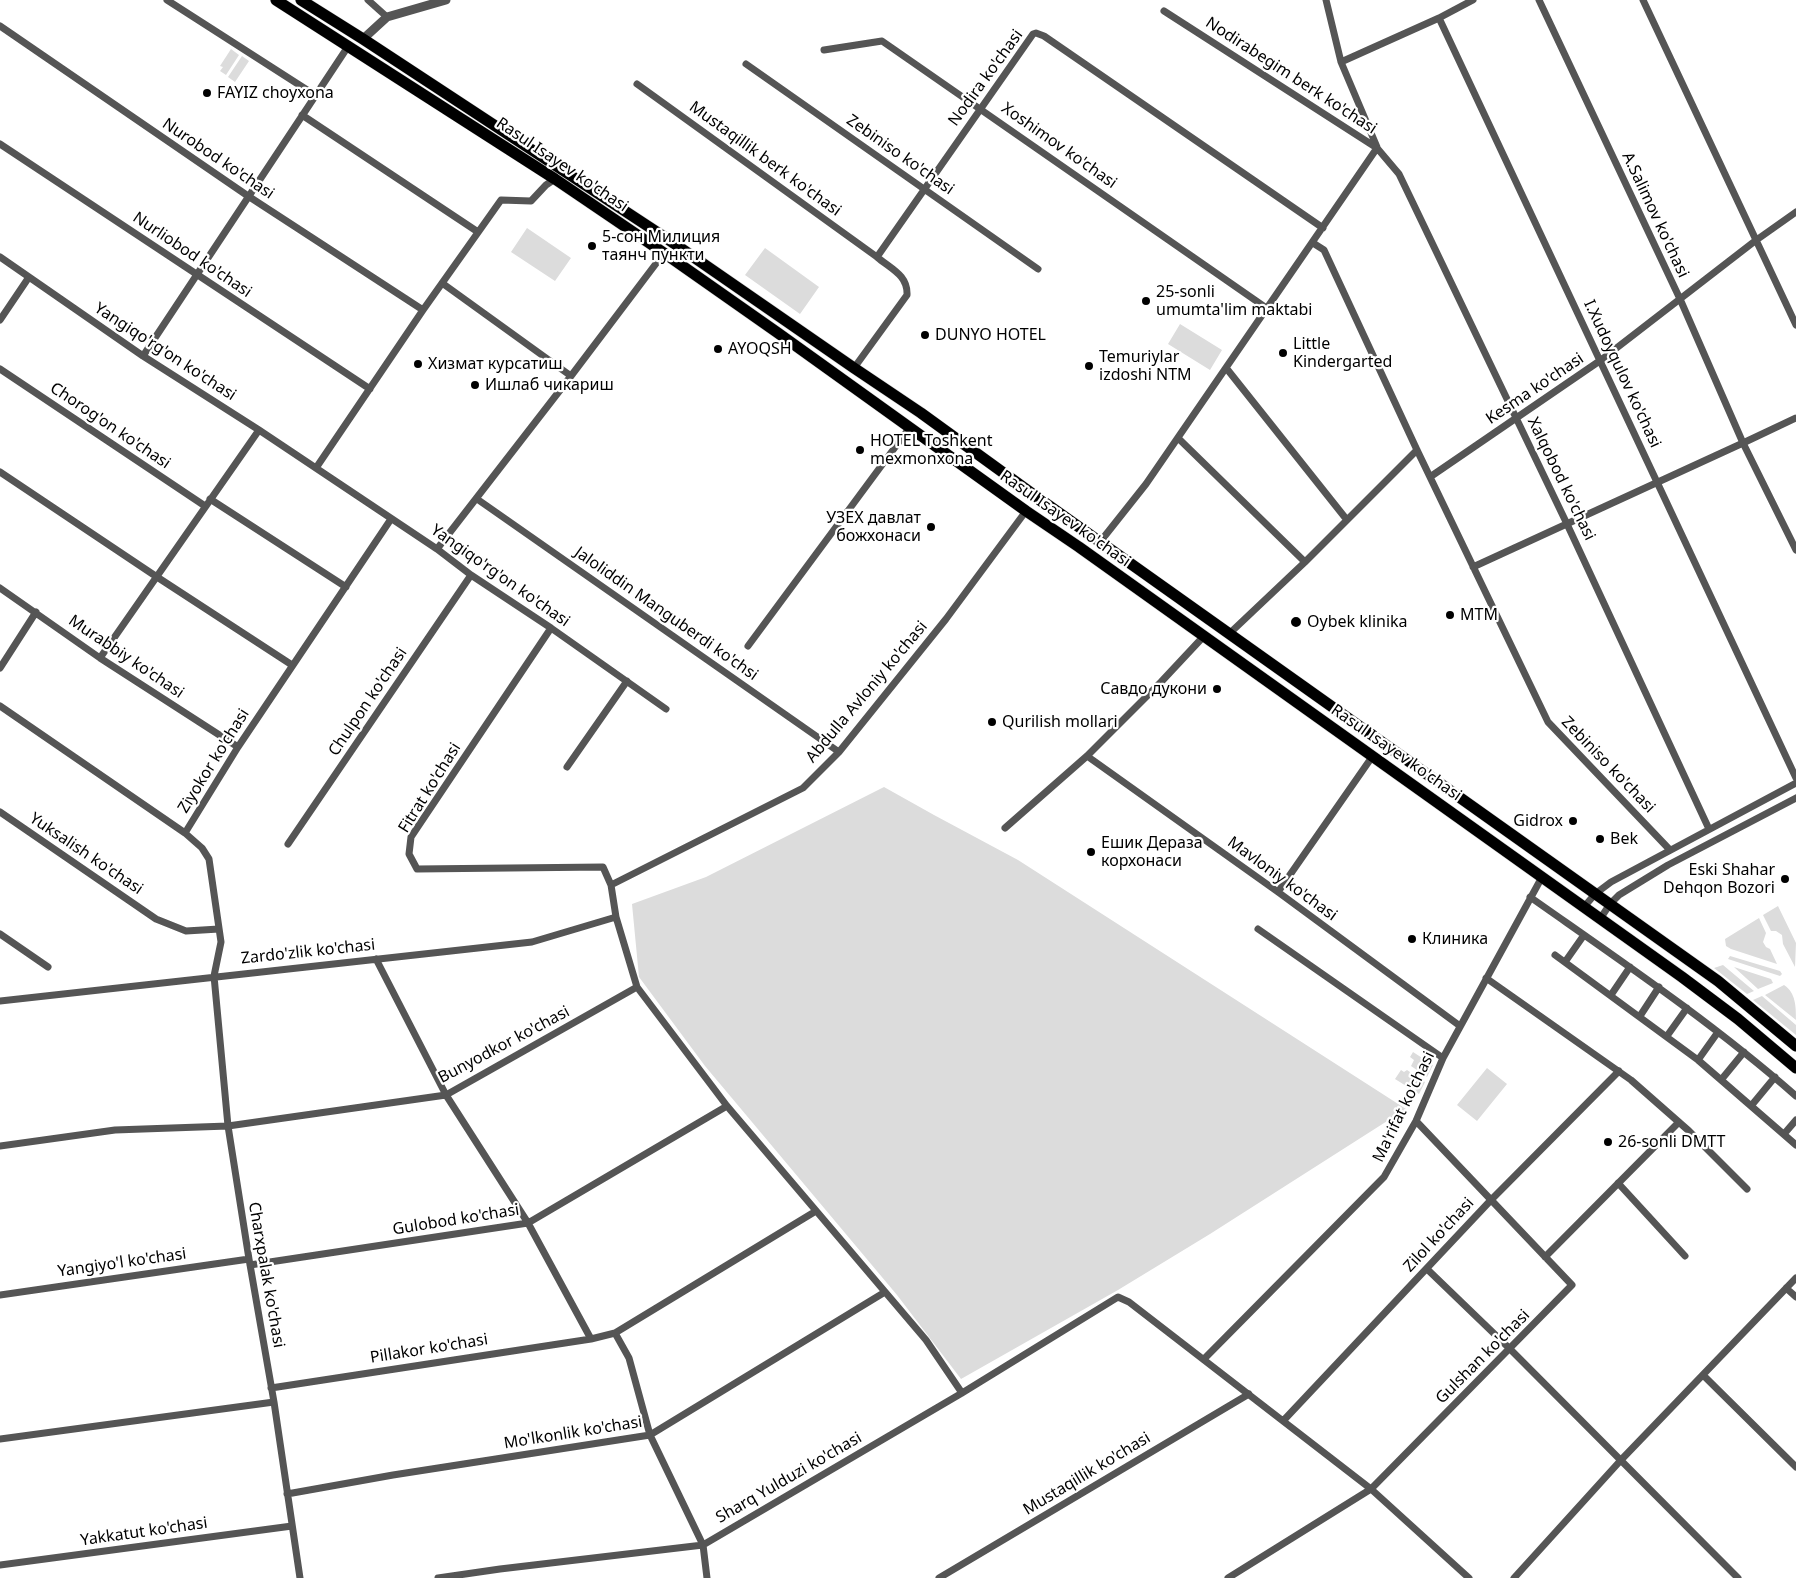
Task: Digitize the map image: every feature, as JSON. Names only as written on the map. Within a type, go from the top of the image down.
[{"type":"main road","name":"Rasul Isayev ko'chasi","points":[[276,0],[555,179],[664,253],[1584,907],[1710,998],[1796,1068]]},
{"type":"main road","name":"Rasul Isayev ko'chasi","points":[[301,0],[668,240],[921,413],[1718,980],[1796,1046]]},
{"type":"main road","points":[[910,427],[921,413]]},
{"type":"street","points":[[167,0],[315,95]]},
{"type":"street","points":[[368,0],[387,17]]},
{"type":"street","points":[[363,39],[387,17],[446,0]]},
{"type":"street","points":[[1100,542],[1146,484],[1377,148],[1341,62],[1326,0]]},
{"type":"street","points":[[1341,62],[1439,18],[1473,0]]},
{"type":"street","name":"A.Salimov ko'chasi","points":[[1539,0],[1680,299],[1744,443],[1796,550]]},
{"type":"street","points":[[1643,0],[1796,325]]},
{"type":"street","name":"Nodirabegim berk ko'chasi","points":[[1164,11],[1377,148]]},
{"type":"street","name":"I.Xudoyqulov ko'chasi","points":[[1439,18],[1796,778]]},
{"type":"street","name":"Nurobod ko'chasi","points":[[0,26],[248,196],[423,310]]},
{"type":"street","name":"Nodira ko'chasi","points":[[876,257],[1032,34],[1038,34],[1060,47],[1323,228]]},
{"type":"street","name":"Xoshimov ko'chasi","points":[[824,50],[882,41],[1268,308]]},
{"type":"street","points":[[144,356],[348,45]]},
{"type":"street","name":"Zebiniso ko'chasi","points":[[746,64],[1038,269]]},
{"type":"street","name":"Mustaqillik berk ko'chasi","points":[[637,84],[876,257]]},
{"type":"street","points":[[302,115],[478,232]]},
{"type":"street","name":"Nurliobod ko'chasi","points":[[0,144],[370,389]]},
{"type":"street","name":"Xalqobod ko'chasi","points":[[1377,148],[1399,174],[1567,524],[1709,829]]},
{"type":"street","points":[[316,468],[423,310],[501,200],[531,200],[555,179]]},
{"type":"street","name":"Kesma ko'chasi","points":[[1430,477],[1601,360],[1755,241],[1796,212]]},
{"type":"street","name":"Zebiniso ko'chasi","points":[[1313,243],[1324,250],[1417,450],[1548,722],[1671,849],[1678,851],[1679,860]]},
{"type":"street","points":[[437,549],[664,253]]},
{"type":"street","name":"Yangiqo'rg'on ko'chasi","points":[[0,257],[144,356],[437,549],[470,575],[666,709]]},
{"type":"street","points":[[854,368],[907,295],[904,278],[876,257]]},
{"type":"street","points":[[0,320],[29,278]]},
{"type":"street","points":[[442,283],[571,376]]},
{"type":"street","points":[[1227,368],[1347,520]]},
{"type":"street","name":"Chorog'on ko'chasi","points":[[0,369],[205,506]]},
{"type":"street","points":[[1473,567],[1796,418]]},
{"type":"street","points":[[748,646],[910,427]]},
{"type":"street","points":[[100,658],[259,430]]},
{"type":"street","points":[[1178,438],[1306,562]]},
{"type":"street","points":[[1230,633],[1306,562],[1417,450]]},
{"type":"street","points":[[0,472],[292,665]]},
{"type":"street","points":[[210,499],[346,587]]},
{"type":"street","name":"Jaloliddin Manguberdi ko'chsi","points":[[477,499],[839,752]]},
{"type":"street","name":"Abdulla Avloniy ko'chasi","points":[[611,885],[803,788],[839,752],[946,619],[1026,512]]},
{"type":"street","name":"Ziyokor ko'chasi","points":[[0,706],[185,833],[292,665],[392,519]]},
{"type":"street","name":"Chulpon ko'chasi","points":[[288,844],[470,575]]},
{"type":"street","name":"Murabbiy ko'chasi","points":[[0,588],[100,658],[238,747]]},
{"type":"street","points":[[0,668],[36,612]]},
{"type":"street","name":"Fitrat ko'chasi","points":[[550,628],[412,838],[408,854],[417,868],[604,867],[611,885]]},
{"type":"street","points":[[1005,828],[1088,756],[1204,636]]},
{"type":"street","points":[[566,767],[627,681]]},
{"type":"street","name":"Mavloniy ko'chasi","points":[[1088,756],[1278,892],[1460,1026]]},
{"type":"street","points":[[1278,892],[1372,757]]},
{"type":"street","points":[[1584,907],[1595,894],[1612,882],[1796,784]]},
{"type":"street","points":[[1600,919],[1610,904],[1619,896],[1679,860],[1796,798]]},
{"type":"street","name":"Yuksalish ko'chasi","points":[[0,812],[156,919],[186,931],[219,929]]},
{"type":"street","name":"Charxpalak ko'chasi","points":[[185,833],[202,848],[209,859],[221,942],[214,976],[228,1126],[249,1262],[274,1402],[300,1578]]},
{"type":"street","name":"Ma'rifat ko'chasi","points":[[1204,1360],[1384,1177],[1416,1121],[1443,1058],[1542,877]]},
{"type":"street","points":[[611,885],[616,917],[637,987],[727,1106],[926,1340],[962,1393]]},
{"type":"street","points":[[1530,898],[1659,987],[1744,1052],[1796,1096]]},
{"type":"street","name":"Zardo'zlik ko'chasi","points":[[0,1001],[532,942],[616,917]]},
{"type":"street","points":[[1258,929],[1443,1058]]},
{"type":"street","points":[[0,934],[48,966]]},
{"type":"street","points":[[1565,962],[1584,935]]},
{"type":"street","points":[[1555,955],[1698,1060],[1796,1145]]},
{"type":"street","points":[[376,959],[446,1095],[528,1223],[590,1339]]},
{"type":"street","points":[[1611,995],[1630,967]]},
{"type":"street","points":[[1486,978],[1619,1071],[1679,1122],[1747,1189]]},
{"type":"street","name":"Bunyodkor ko'chasi","points":[[0,1146],[115,1130],[228,1126],[446,1095],[637,987]]},
{"type":"street","points":[[1640,1016],[1659,987]]},
{"type":"street","points":[[1667,1036],[1687,1008]]},
{"type":"street","points":[[1698,1060],[1718,1032]]},
{"type":"street","points":[[1721,1080],[1744,1052]]},
{"type":"street","name":"Zilol ko'chasi","points":[[1283,1421],[1491,1200],[1619,1071]]},
{"type":"street","points":[[1751,1106],[1775,1078]]},
{"type":"street","name":"Gulobod ko'chasi","points":[[249,1262],[528,1223],[727,1106]]},
{"type":"street","points":[[1784,1134],[1796,1120]]},
{"type":"street","name":"Gulshan ko'chasi","points":[[1228,1578],[1371,1489],[1572,1285],[1416,1121]]},
{"type":"street","points":[[1545,1257],[1679,1122]]},
{"type":"street","points":[[1618,1183],[1684,1256]]},
{"type":"street","points":[[707,1578],[703,1545],[650,1436],[630,1358],[615,1334],[816,1211]]},
{"type":"street","name":"Yangiyo'l ko'chasi","points":[[0,1295],[249,1262]]},
{"type":"street","points":[[1426,1269],[1510,1348],[1738,1578]]},
{"type":"street","points":[[1514,1578],[1621,1460],[1796,1278]]},
{"type":"street","points":[[1786,1288],[1796,1297]]},
{"type":"street","name":"Mo'lkonlik ko'chasi","points":[[287,1494],[650,1436],[885,1292]]},
{"type":"street","name":"Sharq Yulduzi ko'chasi","points":[[438,1578],[703,1545],[962,1393],[1118,1297],[1129,1302],[1204,1360]]},
{"type":"street","name":"Pillakor ko'chasi","points":[[271,1388],[615,1334]]},
{"type":"street","points":[[1204,1360],[1371,1489],[1469,1578]]},
{"type":"street","points":[[1703,1375],[1796,1467]]},
{"type":"street","name":"Mustaqillik ko'chasi","points":[[939,1578],[1249,1394]]},
{"type":"street","points":[[0,1439],[274,1402]]},
{"type":"street","name":"Yakkatut ko'chasi","points":[[0,1565],[292,1526]]},
{"type":"shaded area","points":[[231,49],[239,55],[226,75],[220,71],[223,67],[220,66]]},
{"type":"shaded area","points":[[242,56],[249,61],[235,82],[228,77]]},
{"type":"shaded area","points":[[527,228],[571,258],[555,281],[511,252]]},
{"type":"shaded area","points":[[765,248],[819,287],[800,314],[745,275]]},
{"type":"shaded area","points":[[1180,324],[1222,350],[1210,370],[1168,344]]},
{"type":"shaded area","points":[[884,787],[1018,860],[1406,1109],[1210,1234],[1118,1290],[961,1379],[897,1295],[705,1066],[639,977],[632,904],[706,877]]},
{"type":"shaded area","points":[[1778,906],[1796,943],[1795,967],[1783,944],[1782,935],[1776,931],[1771,931],[1763,915]]},
{"type":"shaded area","points":[[1759,918],[1766,933],[1763,942],[1770,949],[1777,964],[1726,946],[1725,939]]},
{"type":"shaded area","points":[[1730,956],[1780,971],[1782,974],[1780,976],[1728,959]]},
{"type":"shaded area","points":[[1723,965],[1754,991],[1747,994],[1714,968]]},
{"type":"shaded area","points":[[1734,967],[1771,979],[1773,983],[1758,989]]},
{"type":"shaded area","points":[[1784,985],[1793,996],[1796,1020],[1765,995]]},
{"type":"shaded area","points":[[1762,996],[1796,1025],[1796,1035],[1753,1000]]},
{"type":"shaded area","points":[[1413,1052],[1433,1065],[1427,1077],[1411,1066],[1414,1060],[1410,1057]]},
{"type":"shaded area","points":[[1487,1068],[1507,1084],[1477,1121],[1457,1105]]},
{"type":"shaded area","points":[[1401,1070],[1404,1072],[1407,1070],[1425,1082],[1419,1094],[1395,1079]]},
{"type":"place","name":"FAYIZ choyxona","points":[[207,93]]},
{"type":"place","name":"5-сон Милиция таянч пункти","points":[[592,246]]},
{"type":"place","name":"25-sonli umumta'lim maktabi","points":[[1146,301]]},
{"type":"place","name":"DUNYO HOTEL","points":[[925,335]]},
{"type":"place","name":"AYOQSH","points":[[718,349]]},
{"type":"place","name":"Little Kindergarted","points":[[1283,353]]},
{"type":"place","name":"Хизмат курсатиш","points":[[418,364]]},
{"type":"place","name":"Temuriylar izdoshi NTM","points":[[1089,366]]},
{"type":"place","name":"Ишлаб чикариш","points":[[475,385]]},
{"type":"place","name":"HOTEL Toshkent mexmonxona","points":[[860,450]]},
{"type":"place","name":"УЗЕХ давлат божхонаси","points":[[931,527]]},
{"type":"place","name":"MTM","points":[[1450,615]]},
{"type":"place","name":"Oybek klinika","points":[[1296,622]]},
{"type":"place","name":"Савдо дукони","points":[[1217,689]]},
{"type":"place","name":"Qurilish mollari","points":[[992,722]]},
{"type":"place","name":"Gidrox","points":[[1573,821]]},
{"type":"place","name":"Bek","points":[[1600,839]]},
{"type":"place","name":"Ешик Дераза корхонаси","points":[[1091,852]]},
{"type":"place","name":"Eski Shahar Dehqon Bozori","points":[[1785,879]]},
{"type":"place","name":"Клиника","points":[[1412,939]]},
{"type":"place","name":"26-sonli DMTT","points":[[1608,1142]]}]
